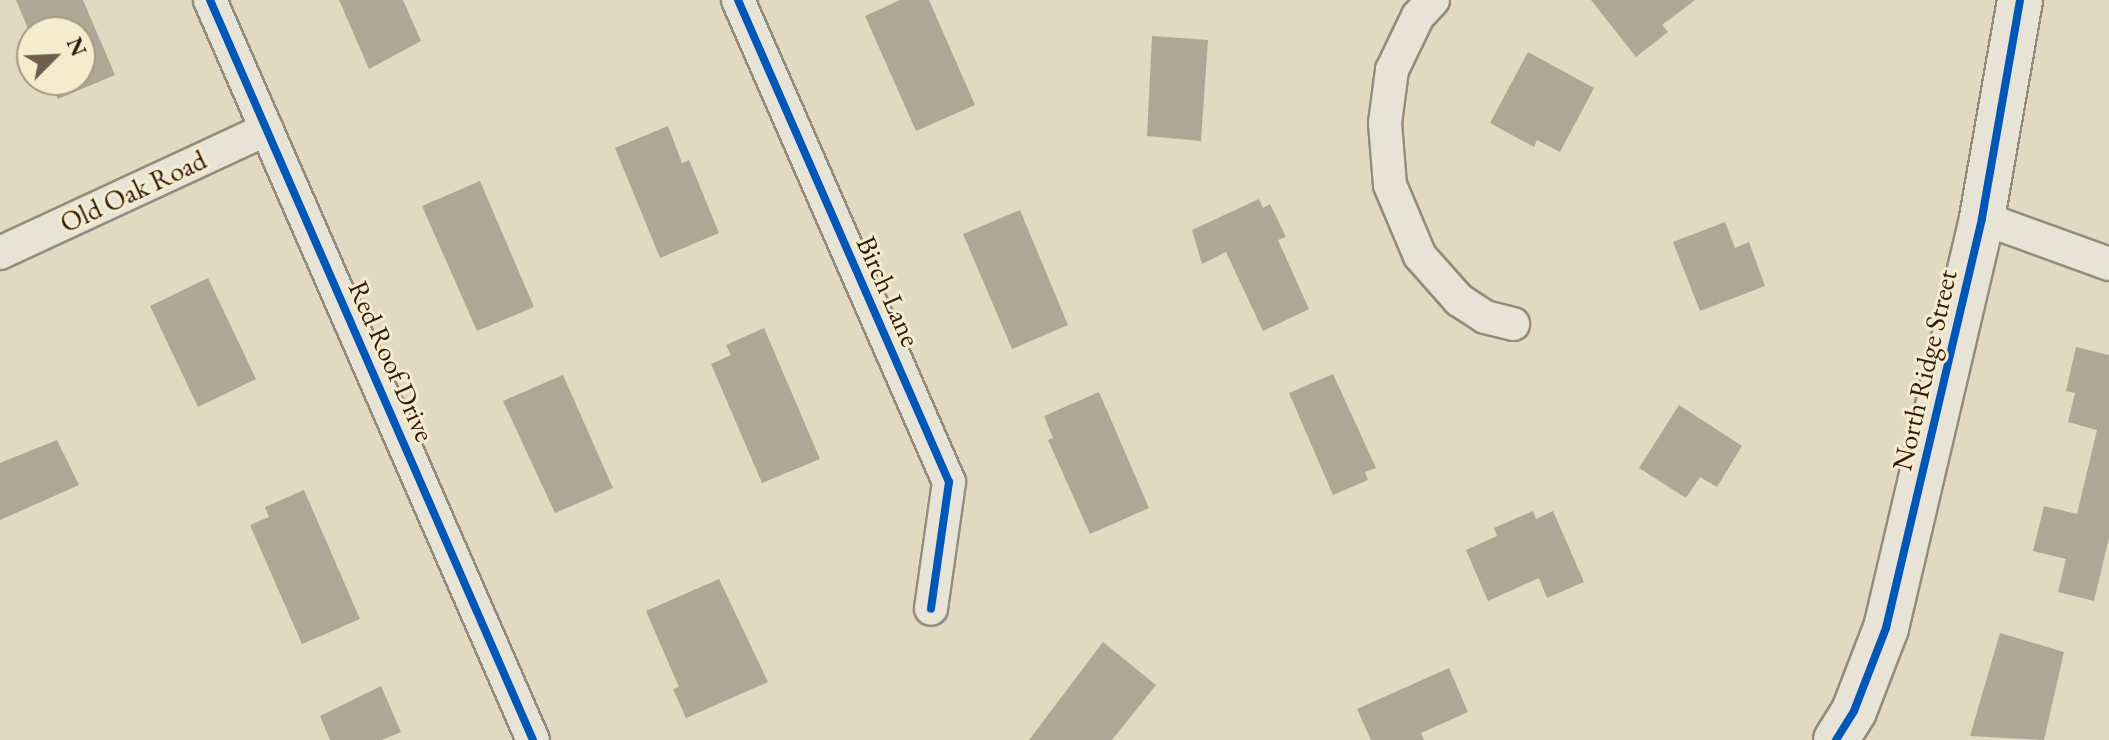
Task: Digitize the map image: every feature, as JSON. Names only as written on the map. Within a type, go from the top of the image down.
[{"type":"street","name":"Red Roof Drive","points":[[210,0],[533,740]]},
{"type":"street","name":"Birch Lane","points":[[738,0],[949,482],[931,609]]},
{"type":"street","points":[[1433,0],[1418,16],[1392,70],[1385,123],[1390,185],[1420,256],[1459,300],[1485,317],[1513,324]]},
{"type":"street","name":"North Ridge Street","points":[[1836,740],[1854,711],[1886,628],[1982,218],[2020,0]]},
{"type":"street","name":"Old Oak Road","points":[[0,253],[267,129]]},
{"type":"street","points":[[1982,218],[2109,264]]},
{"type":"building","points":[[16,0],[83,0],[90,16],[23,16]]},
{"type":"building","points":[[339,0],[403,0],[421,41],[369,69]]},
{"type":"building","points":[[900,0],[929,0],[975,105],[916,131],[865,16]]},
{"type":"building","points":[[1591,0],[1695,0],[1662,25],[1668,32],[1636,57]]},
{"type":"building","points":[[96,30],[115,75],[96,83]]},
{"type":"building","points":[[1152,36],[1208,40],[1201,141],[1147,136]]},
{"type":"building","points":[[1528,52],[1594,88],[1560,152],[1537,140],[1534,147],[1490,123]]},
{"type":"building","points":[[668,126],[682,163],[689,160],[719,233],[660,258],[615,148]]},
{"type":"building","points":[[480,181],[534,307],[477,331],[422,206]]},
{"type":"building","points":[[1259,199],[1263,208],[1270,204],[1286,237],[1278,240],[1309,309],[1263,331],[1226,252],[1202,264],[1192,230]]},
{"type":"building","points":[[1020,210],[1068,325],[1012,349],[963,234]]},
{"type":"building","points":[[1725,222],[1735,248],[1749,242],[1765,286],[1700,311],[1673,242]]},
{"type":"building","points":[[208,278],[256,379],[198,407],[150,306]]},
{"type":"building","points":[[764,328],[820,459],[762,483],[711,364],[731,355],[726,345]]},
{"type":"building","points":[[2076,347],[2109,355],[2109,538],[2094,601],[2058,592],[2066,559],[2033,551],[2044,506],[2077,514],[2097,430],[2068,422],[2075,393],[2066,391]]},
{"type":"building","points":[[1333,374],[1376,468],[1365,472],[1368,480],[1333,495],[1289,393]]},
{"type":"building","points":[[563,375],[613,488],[555,513],[503,401]]},
{"type":"building","points":[[1099,392],[1149,508],[1090,534],[1048,440],[1053,438],[1044,416]]},
{"type":"building","points":[[1679,405],[1742,446],[1717,487],[1700,477],[1686,498],[1639,468]]},
{"type":"building","points":[[57,440],[79,485],[0,520],[0,463]]},
{"type":"building","points":[[304,490],[360,619],[302,644],[250,525],[269,517],[265,507]]},
{"type":"building","points":[[1533,511],[1536,519],[1553,511],[1584,582],[1547,598],[1539,578],[1488,601],[1466,550],[1497,536],[1494,528]]},
{"type":"building","points":[[719,579],[768,682],[686,718],[673,689],[679,687],[646,611]]},
{"type":"building","points":[[2000,633],[2064,652],[2044,740],[1970,736]]},
{"type":"building","points":[[1103,642],[1156,685],[1112,740],[1029,740]]},
{"type":"building","points":[[1449,668],[1468,712],[1421,733],[1424,740],[1371,740],[1357,709]]},
{"type":"building","points":[[381,686],[401,732],[382,740],[330,740],[320,716]]},
{"type":"cycle path","points":[[210,0],[533,740]]},
{"type":"cycle path","points":[[738,0],[949,482],[931,609]]},
{"type":"cycle path","points":[[1836,740],[1854,711],[1886,628],[1982,218],[2020,0]]}]
